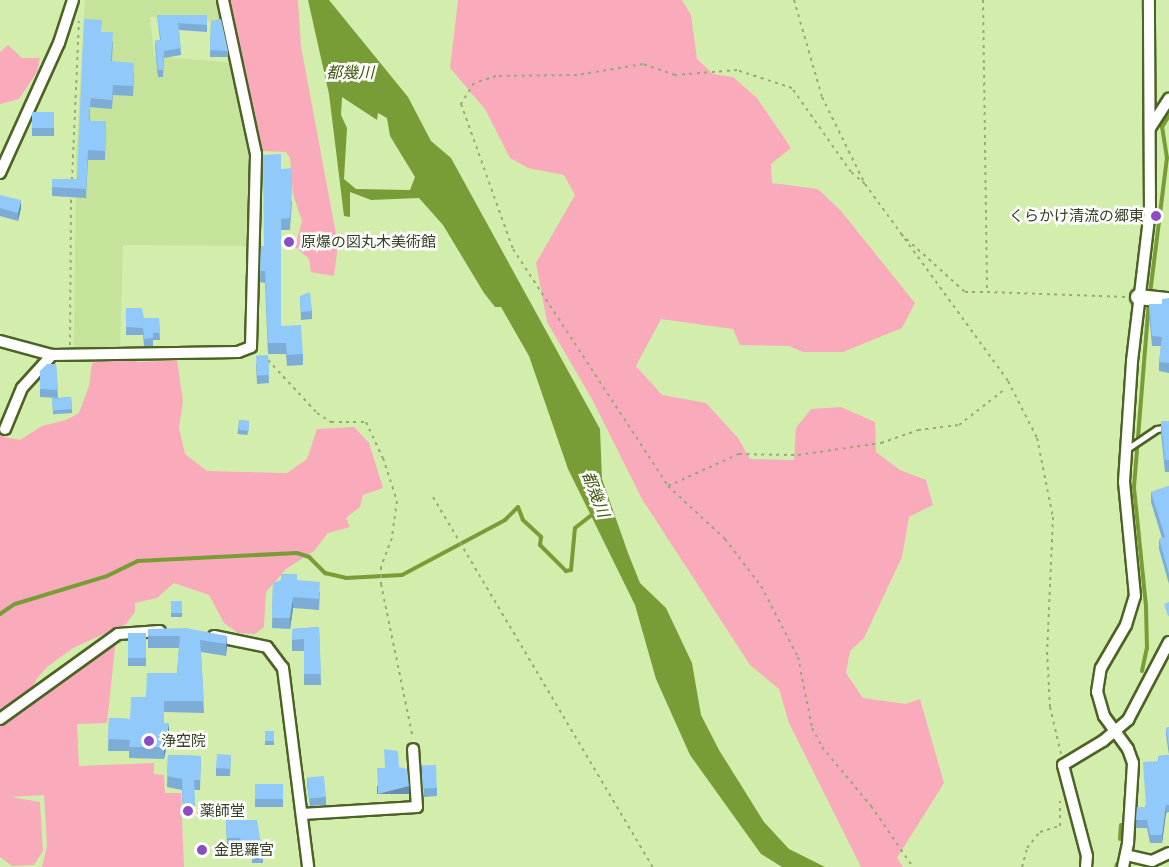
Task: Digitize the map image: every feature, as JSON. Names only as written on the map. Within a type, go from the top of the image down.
[{"type":"street","points":[[0,341],[52,355],[238,352],[251,347],[256,154],[223,0]]},
{"type":"street","points":[[1123,867],[1126,855],[1133,763],[1128,749],[1101,709],[1098,682],[1129,619],[1135,596],[1124,489],[1125,450],[1138,297],[1150,211],[1149,0]]},
{"type":"street","points":[[0,173],[59,43],[73,1]]},
{"type":"street","points":[[1150,128],[1169,99]]},
{"type":"street","points":[[1138,297],[1169,300]]},
{"type":"street","points":[[5,429],[22,388],[52,355]]},
{"type":"street","points":[[0,719],[118,634],[170,631]]},
{"type":"street","points":[[197,634],[267,647],[284,668],[308,867]]},
{"type":"street","points":[[1086,867],[1087,856],[1063,765],[1115,732],[1138,707],[1169,642]]},
{"type":"street","points":[[302,814],[417,807],[414,749]]},
{"type":"street","points":[[1126,855],[1152,861],[1169,853]]},
{"type":"lane","points":[[1125,450],[1157,429],[1169,427]]},
{"type":"path","points":[[794,0],[822,97],[865,184],[1008,381],[1037,438],[1053,516],[1049,684],[1063,765]]},
{"type":"path","points":[[983,0],[987,292]]},
{"type":"path","points":[[72,181],[80,25],[73,1]]},
{"type":"path","points":[[865,184],[851,172],[792,88],[737,70],[675,75],[643,64],[577,75],[496,76],[474,83],[465,92],[461,104],[464,121],[513,249],[668,486],[724,539],[761,586],[798,657],[812,728],[822,747],[872,806],[913,867]]},
{"type":"path","points":[[69,354],[71,193]]},
{"type":"path","points":[[898,232],[965,292],[1138,297]]},
{"type":"path","points":[[251,347],[285,376],[317,413],[331,422],[366,422],[375,438],[397,501],[392,538],[381,567],[381,584],[414,749]]},
{"type":"path","points":[[668,486],[739,454],[798,455],[880,443],[918,430],[959,425],[1005,389]]},
{"type":"path","points":[[433,497],[653,867]]},
{"type":"path","points":[[1022,867],[1031,842],[1040,832],[1060,826],[1059,792]]},
{"type":"shaded area","points":[[85,0],[219,0],[225,22],[150,17],[154,56],[234,63],[251,143],[251,246],[123,245],[120,349],[78,351],[74,347],[76,158]]},
{"type":"shaded area","points":[[220,0],[298,0],[301,46],[338,245],[334,276],[311,272],[309,259],[295,247],[302,221],[293,194],[290,158],[286,152],[262,151],[254,143]]},
{"type":"shaded area","points":[[458,0],[682,0],[691,15],[697,59],[713,74],[733,77],[757,98],[791,148],[771,164],[772,183],[818,189],[841,211],[915,303],[902,328],[843,352],[803,352],[789,346],[740,345],[733,329],[661,319],[636,366],[662,395],[706,403],[738,438],[750,459],[794,460],[796,428],[811,409],[841,407],[875,422],[876,452],[900,470],[926,480],[933,505],[909,517],[902,557],[864,638],[850,651],[846,673],[863,698],[906,704],[920,699],[944,783],[897,858],[903,867],[861,867],[789,723],[779,689],[750,665],[642,499],[592,399],[547,322],[536,263],[575,195],[564,175],[528,168],[510,158],[485,109],[450,68]]},
{"type":"shaded area","points":[[8,45],[22,58],[40,58],[37,72],[19,99],[0,104],[0,52]]},
{"type":"shaded area","points":[[124,357],[138,362],[177,360],[183,401],[179,428],[185,454],[207,471],[287,473],[307,459],[317,429],[354,427],[369,443],[383,488],[363,495],[360,507],[346,518],[350,527],[328,533],[314,551],[286,569],[266,592],[264,627],[255,634],[238,633],[224,623],[209,595],[174,583],[157,598],[135,603],[135,612],[126,624],[73,648],[47,667],[36,680],[29,697],[0,720],[0,426],[5,437],[20,440],[42,426],[66,420],[79,413],[89,386],[92,363]]},
{"type":"shaded area","points":[[116,638],[107,723],[77,724],[79,766],[154,763],[154,774],[164,775],[165,793],[181,793],[184,867],[42,867],[47,846],[44,795],[11,797],[40,802],[43,851],[34,865],[12,866],[0,857],[0,723]]},
{"type":"water","name":"都幾川","points":[[308,0],[329,0],[408,97],[431,141],[451,158],[600,429],[602,479],[628,553],[640,583],[666,608],[692,663],[701,715],[719,750],[764,822],[789,849],[825,867],[782,867],[761,854],[690,755],[656,679],[635,605],[568,469],[529,356],[501,307],[495,307],[484,293],[443,225],[419,198],[371,200],[350,192],[350,217],[344,216],[329,94]],"holes":[[[342,97],[377,120],[378,113],[387,118],[390,136],[415,177],[410,190],[356,189],[344,179],[347,128],[341,115]]]},
{"type":"building","points":[[157,15],[207,15],[207,25],[178,23],[181,48],[164,51],[163,70],[158,70],[155,41],[161,40]]},
{"type":"building","points":[[84,19],[102,20],[101,32],[113,32],[111,61],[134,63],[133,86],[113,85],[112,100],[90,98],[89,121],[106,121],[105,151],[88,150],[86,189],[52,187],[52,179],[77,179]]},
{"type":"building","points":[[221,19],[228,51],[210,50],[211,21]]},
{"type":"building","points":[[32,112],[54,112],[54,128],[32,128]]},
{"type":"building","points":[[281,154],[281,169],[292,168],[292,191],[290,218],[281,219],[281,326],[301,325],[303,354],[287,355],[286,343],[268,343],[265,271],[260,271],[261,246],[264,246],[263,155]]},
{"type":"building","points":[[0,195],[21,200],[18,213],[0,208]]},
{"type":"building","points":[[310,292],[312,311],[301,312],[300,296]]},
{"type":"building","points":[[1169,298],[1169,363],[1159,362],[1162,337],[1152,336],[1149,304],[1162,304],[1162,299]]},
{"type":"building","points":[[126,308],[142,308],[144,318],[159,318],[160,333],[153,333],[153,338],[144,339],[143,328],[126,327]]},
{"type":"building","points":[[268,355],[269,375],[257,376],[256,356]]},
{"type":"building","points":[[47,364],[56,364],[58,390],[40,389],[40,371]]},
{"type":"building","points":[[71,397],[72,409],[53,411],[52,399]]},
{"type":"building","points":[[239,420],[249,421],[249,431],[239,430]]},
{"type":"building","points":[[1161,421],[1169,421],[1169,460],[1165,460]]},
{"type":"building","points":[[1169,486],[1169,574],[1159,539],[1165,537],[1151,492]]},
{"type":"building","points":[[281,574],[297,574],[297,580],[320,582],[319,599],[293,597],[290,618],[272,618],[273,583],[281,580]]},
{"type":"building","points":[[171,601],[182,601],[182,613],[171,613]]},
{"type":"building","points":[[1169,602],[1169,616],[1168,616],[1164,604]]},
{"type":"building","points":[[319,627],[321,674],[304,674],[304,639],[292,640],[292,629]]},
{"type":"building","points":[[186,628],[227,636],[226,644],[200,640],[204,701],[164,701],[164,723],[169,723],[164,747],[129,747],[130,740],[108,739],[109,718],[130,719],[131,697],[146,697],[147,673],[177,673],[180,636],[148,636],[148,629]]},
{"type":"building","points":[[128,633],[146,633],[146,658],[128,658]]},
{"type":"building","points":[[1169,727],[1169,747],[1166,728]]},
{"type":"building","points":[[265,731],[274,731],[274,741],[265,741]]},
{"type":"building","points":[[384,749],[398,751],[399,767],[407,769],[409,786],[378,794],[377,768],[385,768]]},
{"type":"building","points":[[217,754],[231,755],[230,769],[216,768]]},
{"type":"building","points":[[168,755],[201,756],[200,780],[194,780],[195,804],[183,805],[182,779],[167,776]]},
{"type":"building","points":[[1169,755],[1169,805],[1166,805],[1162,835],[1150,835],[1147,820],[1136,820],[1137,807],[1146,807],[1143,762],[1159,761],[1158,756]]},
{"type":"building","points":[[422,765],[436,765],[437,788],[423,788]]},
{"type":"building","points":[[324,776],[326,797],[309,798],[307,777]]},
{"type":"building","points":[[255,784],[283,784],[283,799],[255,799]]},
{"type":"building","points":[[226,820],[257,820],[263,855],[252,856],[252,851],[245,851],[240,838],[227,838]]},
{"type":"waterway","points":[[1150,294],[1167,158],[1162,127],[1169,116]]},
{"type":"waterway","points":[[1142,671],[1147,648],[1146,606],[1134,487],[1149,302]]},
{"type":"waterway","points":[[0,614],[15,604],[107,576],[138,561],[297,553],[309,557],[325,573],[346,578],[402,575],[505,520],[518,507],[523,520],[541,537],[540,545],[566,571],[571,570],[575,528],[593,514]]},
{"type":"waterway","points":[[1120,839],[1121,825]]},
{"type":"place","name":"くらかけ清流の郷東","points":[[1156,216]]},
{"type":"place","name":"原爆の図丸木美術館","points":[[289,242]]},
{"type":"place","name":"浄空院","points":[[149,741]]},
{"type":"place","name":"薬師堂","points":[[188,811]]},
{"type":"place","name":"金毘羅宮","points":[[202,850]]}]
